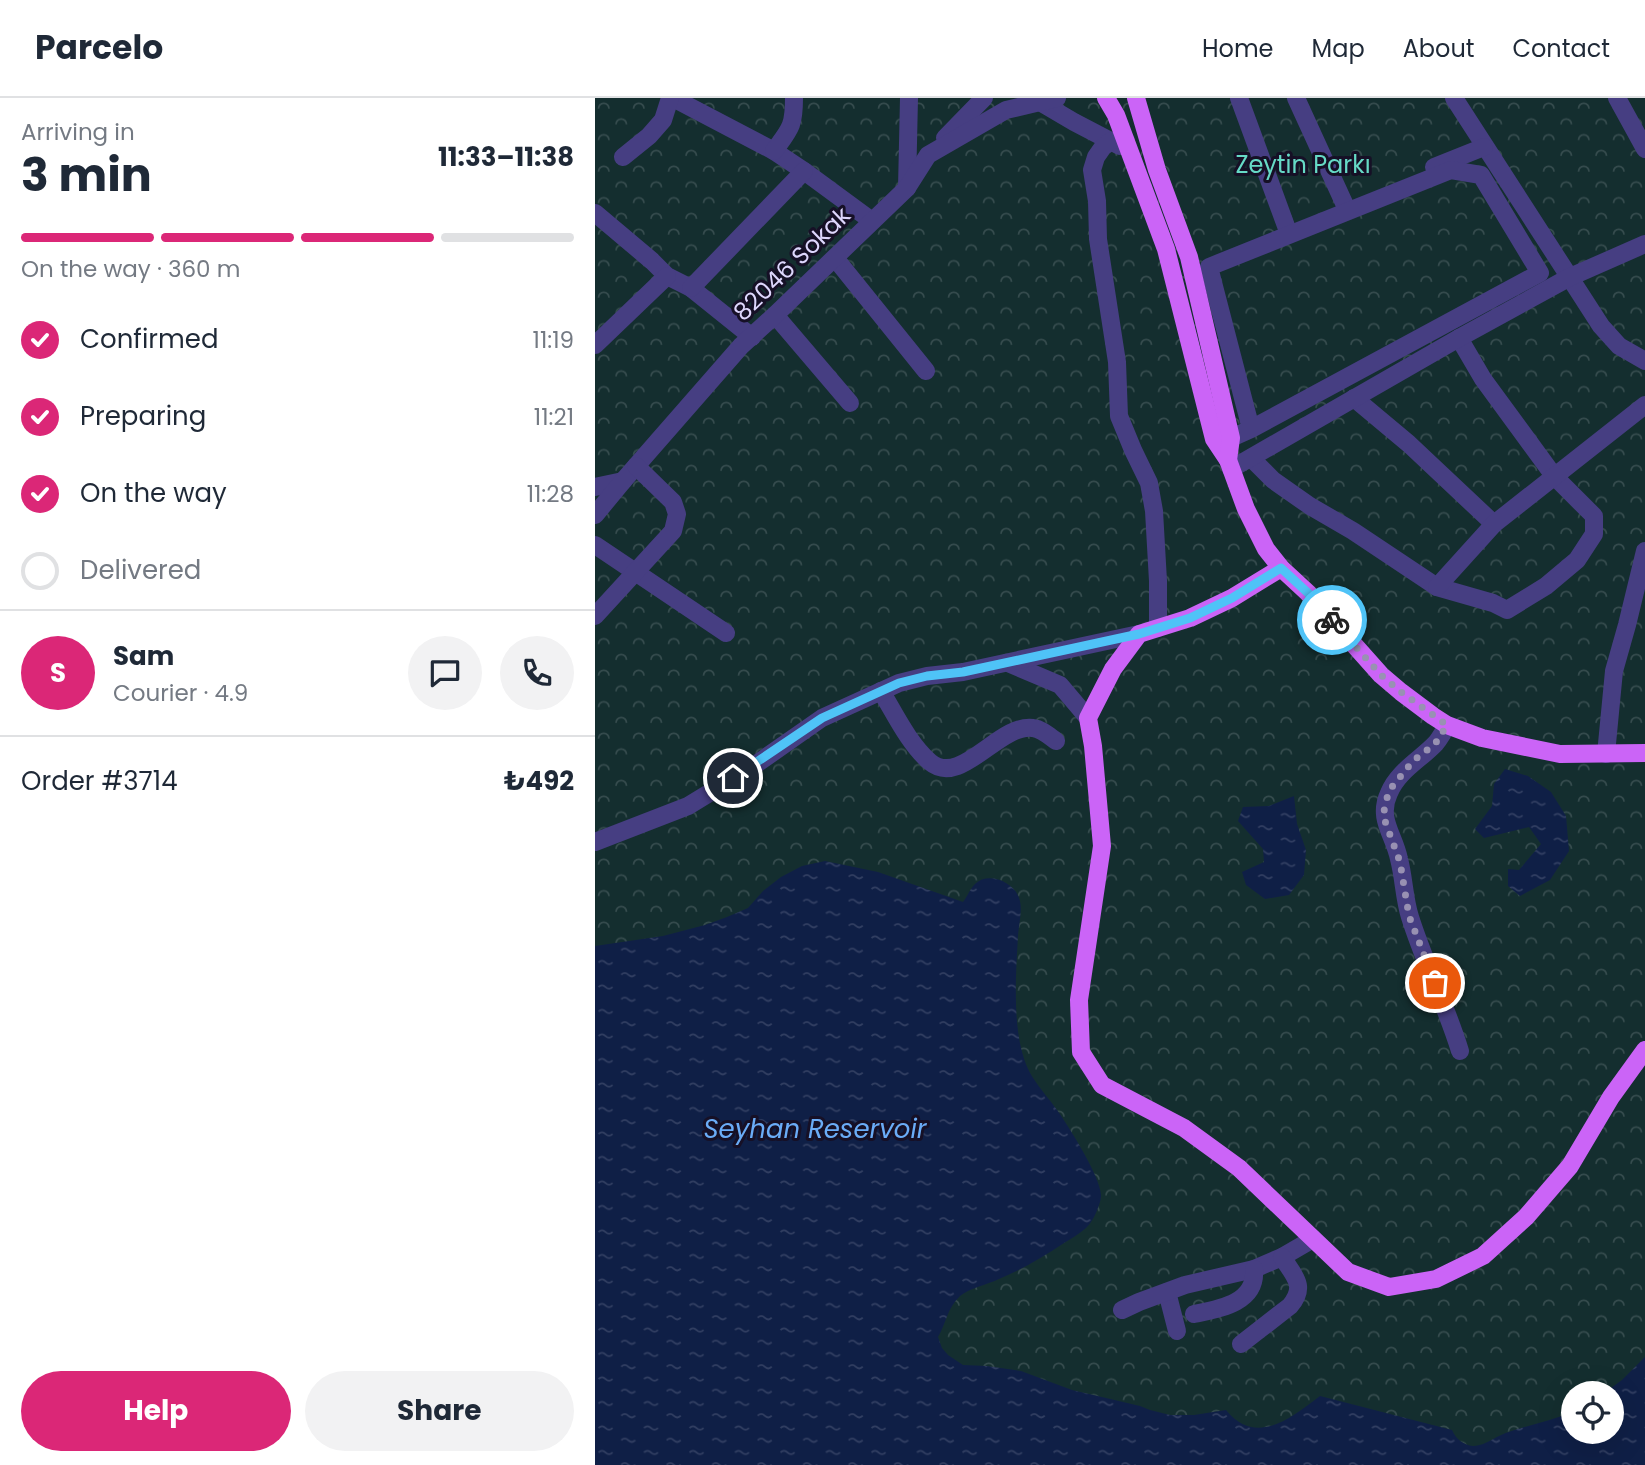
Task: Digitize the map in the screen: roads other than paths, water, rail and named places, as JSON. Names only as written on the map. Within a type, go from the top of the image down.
[{"type":"main road","points":[[1106,98],[1116,115],[1165,249],[1214,439],[1230,464],[1246,509],[1266,549],[1281,568],[1308,593],[1381,675],[1447,725],[1482,738],[1560,754],[1645,753]]},
{"type":"main road","points":[[1136,98],[1157,170],[1190,264],[1231,438],[1230,464]]},
{"type":"main road","points":[[1281,568],[1232,598],[1190,618],[1139,634],[1113,669],[1088,718],[1102,846],[1079,1000],[1081,1052],[1102,1085],[1184,1128],[1240,1168],[1348,1272],[1389,1287],[1436,1279],[1483,1256],[1526,1217],[1570,1166],[1611,1097],[1645,1050]]},
{"type":"street","points":[[623,157],[663,120],[671,98],[773,151],[873,221]]},
{"type":"street","points":[[773,151],[794,120],[794,98]]},
{"type":"street","points":[[907,188],[909,98]]},
{"type":"street","points":[[929,155],[984,98]]},
{"type":"street","points":[[1239,98],[1286,226]]},
{"type":"street","points":[[1296,98],[1343,203]]},
{"type":"street","points":[[1454,98],[1601,326],[1619,345],[1645,361]]},
{"type":"street","points":[[1617,98],[1645,149]]},
{"type":"street","points":[[1049,100],[1074,122],[1129,151]]},
{"type":"street","name":"82046 Sokak","points":[[595,515],[741,346],[907,188],[929,155],[1006,110],[1049,100]]},
{"type":"street","points":[[1111,141],[1096,157],[1092,170],[1097,201],[1098,239],[1117,362],[1119,416],[1149,483],[1154,511],[1158,628]]},
{"type":"street","points":[[1190,264],[1484,147]]},
{"type":"street","points":[[1231,438],[1251,429],[1540,273],[1481,175],[1451,170],[1209,267],[1251,429]]},
{"type":"street","points":[[691,288],[804,171]]},
{"type":"street","points":[[595,213],[667,276],[691,288],[752,337]]},
{"type":"street","points":[[1230,464],[1251,458],[1458,338],[1570,277],[1645,244]]},
{"type":"street","points":[[835,258],[926,371]]},
{"type":"street","points":[[595,345],[667,276]]},
{"type":"street","points":[[775,315],[850,403]]},
{"type":"street","points":[[1251,458],[1273,480],[1437,587],[1493,603],[1507,610],[1546,586],[1577,560],[1594,534],[1594,516],[1554,476],[1483,379],[1458,338]]},
{"type":"street","points":[[1354,398],[1409,444],[1494,524]]},
{"type":"street","points":[[1437,587],[1494,524],[1645,405]]},
{"type":"street","points":[[595,616],[673,531],[677,514],[673,502],[636,466]]},
{"type":"street","points":[[595,487],[623,481]]},
{"type":"street","points":[[595,545],[726,633]]},
{"type":"street","points":[[1606,754],[1614,671],[1645,551]]},
{"type":"street","points":[[595,842],[688,806],[755,765],[822,718],[899,683],[1008,663],[1139,634]]},
{"type":"street","points":[[1008,663],[1060,685],[1088,718]]},
{"type":"street","points":[[881,691],[916,746],[932,764],[939,767],[950,768],[971,760],[1003,736],[1023,729],[1037,729],[1056,741]]},
{"type":"street","points":[[1447,725],[1435,744],[1413,761],[1392,787],[1384,811],[1400,862],[1409,916],[1444,1002],[1460,1051]]},
{"type":"street","points":[[1122,1310],[1185,1285],[1254,1269],[1287,1254],[1295,1240],[1308,1234]]},
{"type":"street","points":[[1241,1345],[1290,1306],[1298,1294],[1298,1283],[1287,1254]]},
{"type":"street","points":[[1193,1314],[1218,1309],[1240,1299],[1254,1281],[1254,1269]]},
{"type":"street","points":[[1167,1292],[1177,1331]]},
{"type":"water","points":[[1505,769],[1528,776],[1551,792],[1566,816],[1569,851],[1550,880],[1520,896],[1508,886],[1508,869],[1519,870],[1541,844],[1529,827],[1484,838],[1475,829],[1492,806],[1494,784]]},
{"type":"water","points":[[1294,796],[1297,824],[1306,850],[1304,875],[1289,895],[1265,899],[1246,885],[1242,872],[1264,862],[1263,849],[1238,821],[1243,807],[1269,806]]},
{"type":"water","name":"Seyhan Reservoir","points":[[825,861],[878,872],[963,902],[980,880],[993,878],[1012,887],[1020,902],[1016,1004],[1023,1056],[1032,1076],[1076,1139],[1090,1164],[1101,1195],[1088,1226],[1072,1238],[1032,1263],[960,1296],[949,1311],[938,1337],[948,1355],[963,1365],[1021,1371],[1072,1390],[1170,1415],[1194,1415],[1226,1410],[1237,1421],[1249,1427],[1261,1428],[1285,1420],[1320,1396],[1452,1430],[1460,1441],[1473,1446],[1561,1416],[1561,1444],[1624,1444],[1624,1381],[1621,1381],[1645,1357],[1645,1465],[595,1465],[595,946],[663,936],[727,917],[748,908],[763,891],[781,877],[802,866]]},
{"type":"park label","name":"Zeytin Parkı","points":[[1303,165]]}]
